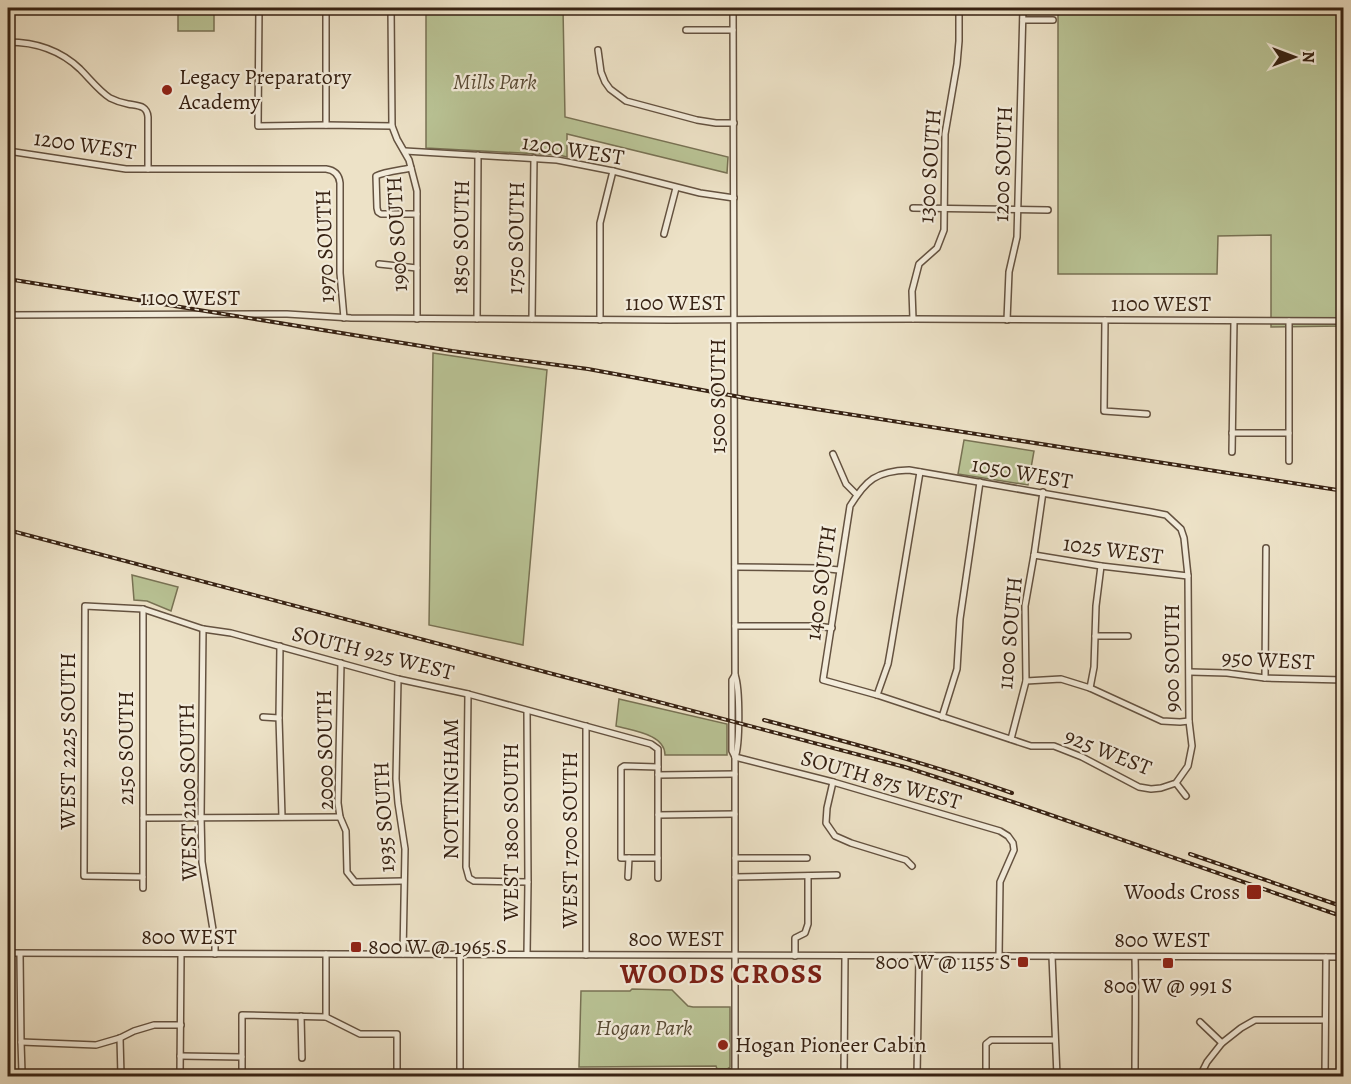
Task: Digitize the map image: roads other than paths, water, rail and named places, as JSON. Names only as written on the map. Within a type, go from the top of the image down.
[{"type":"street","points":[[259,8],[258,126],[326,124],[392,126]]},
{"type":"street","points":[[326,8],[326,124]]},
{"type":"street","name":"1900 SOUTH","points":[[391,8],[392,126],[405,151],[417,192],[417,319]]},
{"type":"street","name":"1500 SOUTH","points":[[733,8],[735,675],[738,682],[738,751],[735,758],[735,1074]]},
{"type":"street","name":"1300 SOUTH","points":[[913,319],[912,291],[919,264],[937,248],[944,230],[945,134],[957,64],[959,8]]},
{"type":"street","name":"1200 SOUTH","points":[[1007,320],[1009,272],[1017,237],[1023,8]]},
{"type":"street","points":[[1023,20],[1053,20]]},
{"type":"street","points":[[686,30],[733,30]]},
{"type":"street","points":[[8,42],[33,44],[50,49],[74,64],[108,96],[121,103],[145,108],[148,112],[148,169]]},
{"type":"street","points":[[598,50],[605,82],[610,90],[626,101],[697,120],[734,123]]},
{"type":"street","name":"1200 WEST","points":[[8,151],[122,169],[326,169],[336,173]]},
{"type":"street","name":"1200 WEST","points":[[405,151],[557,160],[613,171],[676,188],[734,198]]},
{"type":"street","name":"1850 SOUTH","points":[[477,319],[478,155]]},
{"type":"street","name":"1750 SOUTH","points":[[532,319],[534,158]]},
{"type":"street","points":[[411,168],[376,176],[377,208],[379,213],[417,214]]},
{"type":"street","points":[[600,320],[600,223],[613,171]]},
{"type":"street","name":"1970 SOUTH","points":[[336,173],[340,183],[340,273],[344,318]]},
{"type":"street","points":[[664,234],[676,188]]},
{"type":"street","points":[[913,208],[1048,210]]},
{"type":"street","points":[[379,264],[417,268]]},
{"type":"street","name":"1100 WEST","points":[[8,315],[287,314],[344,318],[600,320],[1344,321]]},
{"type":"street","points":[[1105,320],[1104,411],[1147,414]]},
{"type":"street","points":[[1232,452],[1234,321]]},
{"type":"street","points":[[1289,321],[1289,462]]},
{"type":"street","points":[[1232,434],[1289,433]]},
{"type":"street","points":[[833,454],[846,484],[858,493]]},
{"type":"street","name":"1050 WEST","points":[[858,493],[872,478],[886,472],[909,470],[1166,515],[1180,529]]},
{"type":"street","points":[[920,472],[888,664],[877,695],[942,717],[957,669],[960,619],[980,482]]},
{"type":"street","name":"1100 SOUTH","points":[[1008,738],[1026,681],[1024,606],[1043,492]]},
{"type":"street","name":"1400 SOUTH","points":[[858,493],[850,506],[823,680],[877,695]]},
{"type":"street","name":"900 SOUTH","points":[[1176,783],[1188,766],[1192,746],[1189,721],[1188,576],[1184,537],[1180,529]]},
{"type":"street","points":[[1265,678],[1266,548]]},
{"type":"street","name":"1025 WEST","points":[[1034,555],[1101,566],[1188,576]]},
{"type":"street","points":[[1090,688],[1094,667],[1096,606],[1101,566]]},
{"type":"street","points":[[735,567],[839,570]]},
{"type":"street","name":"SOUTH 925 WEST","points":[[85,606],[143,609],[203,629],[231,633],[398,679],[468,694],[651,744],[658,749],[658,767]]},
{"type":"street","name":"WEST 2225 SOUTH","points":[[85,606],[84,876],[143,877]]},
{"type":"street","name":"2150 SOUTH","points":[[143,609],[143,888]]},
{"type":"street","points":[[735,626],[832,628]]},
{"type":"street","name":"WEST 2100 SOUTH","points":[[203,629],[202,862],[215,954]]},
{"type":"street","points":[[1095,636],[1128,636]]},
{"type":"street","points":[[280,646],[279,718],[282,817]]},
{"type":"street","name":"2000 SOUTH","points":[[340,663],[338,803],[340,817],[346,831],[347,872],[354,882],[403,881]]},
{"type":"street","name":"950 WEST","points":[[1190,672],[1227,673],[1265,678],[1344,680]]},
{"type":"street","name":"1935 SOUTH","points":[[398,679],[396,779],[405,849],[403,954]]},
{"type":"street","points":[[1026,681],[1061,679],[1090,688],[1162,721],[1189,721]]},
{"type":"street","name":"NOTTINGHAM","points":[[468,694],[466,867],[469,878],[474,881],[528,882]]},
{"type":"street","name":"WEST 1800 SOUTH","points":[[526,954],[527,711]]},
{"type":"street","points":[[263,717],[279,718]]},
{"type":"street","name":"925 WEST","points":[[942,717],[1031,746],[1054,746],[1082,756],[1140,787],[1161,788],[1176,783],[1186,796]]},
{"type":"street","name":"WEST 1700 SOUTH","points":[[586,726],[586,954]]},
{"type":"street","name":"SOUTH 875 WEST","points":[[735,758],[833,782],[1000,831],[1008,836],[1013,843],[1013,855],[1000,882],[999,956]]},
{"type":"street","points":[[658,858],[621,858],[621,768],[624,766],[658,767],[658,775],[658,815],[658,858],[658,878]]},
{"type":"street","points":[[658,775],[735,774]]},
{"type":"street","points":[[833,782],[826,823],[835,836],[906,860],[912,866]]},
{"type":"street","points":[[658,815],[735,814]]},
{"type":"street","points":[[143,818],[340,817]]},
{"type":"street","points":[[628,877],[629,858]]},
{"type":"street","points":[[735,858],[807,858]]},
{"type":"street","points":[[735,877],[837,875]]},
{"type":"street","points":[[795,956],[795,938],[805,933],[808,924],[808,876]]},
{"type":"street","name":"800 WEST","points":[[8,953],[1344,957]]},
{"type":"street","points":[[20,954],[21,1042],[24,1077]]},
{"type":"street","points":[[180,1077],[181,954]]},
{"type":"street","points":[[326,954],[326,1017]]},
{"type":"street","points":[[460,954],[460,1077]]},
{"type":"street","points":[[844,1077],[845,956]]},
{"type":"street","points":[[917,1077],[919,956]]},
{"type":"street","points":[[1052,956],[1057,1077]]},
{"type":"street","points":[[1135,957],[1135,1077]]},
{"type":"street","points":[[1325,1077],[1326,957]]},
{"type":"street","points":[[242,1077],[242,1016],[301,1016],[326,1017],[360,1034],[397,1034],[397,1077]]},
{"type":"street","points":[[301,1016],[302,1058]]},
{"type":"street","points":[[1200,1077],[1207,1062],[1222,1043],[1255,1020],[1325,1020]]},
{"type":"street","points":[[1200,1022],[1222,1043]]},
{"type":"street","points":[[21,1042],[96,1045],[154,1025],[181,1025]]},
{"type":"street","points":[[120,1038],[121,1077]]},
{"type":"street","points":[[986,1077],[986,1044],[991,1040],[1055,1040]]},
{"type":"street","points":[[180,1056],[242,1057]]},
{"type":"street","points":[[555,1077],[579,1073],[735,1074]]},
{"type":"railway","points":[[8,279],[452,351],[588,369],[751,399],[1344,491]]},
{"type":"railway","points":[[8,530],[905,767],[1022,805],[1344,917]]},
{"type":"railway","points":[[764,720],[920,763],[1012,793]]},
{"type":"railway","points":[[1190,854],[1344,907]]},
{"type":"place","name":"Legacy Preparatory Academy","points":[[167,90]]},
{"type":"place","name":"Woods Cross","points":[[1254,892]]},
{"type":"place","name":"800 W @ 1965 S","points":[[356,947]]},
{"type":"place","name":"800 W @ 1155 S","points":[[1023,962]]},
{"type":"place","name":"800 W @ 991 S","points":[[1168,963]]},
{"type":"place","name":"Hogan Pioneer Cabin","points":[[723,1045]]},
{"type":"district","name":"WOODS CROSS","points":[[722,974]]},
{"type":"park label","name":"Mills Park","points":[[495,82]]},
{"type":"park label","name":"Hogan Park","points":[[644,1028]]}]
